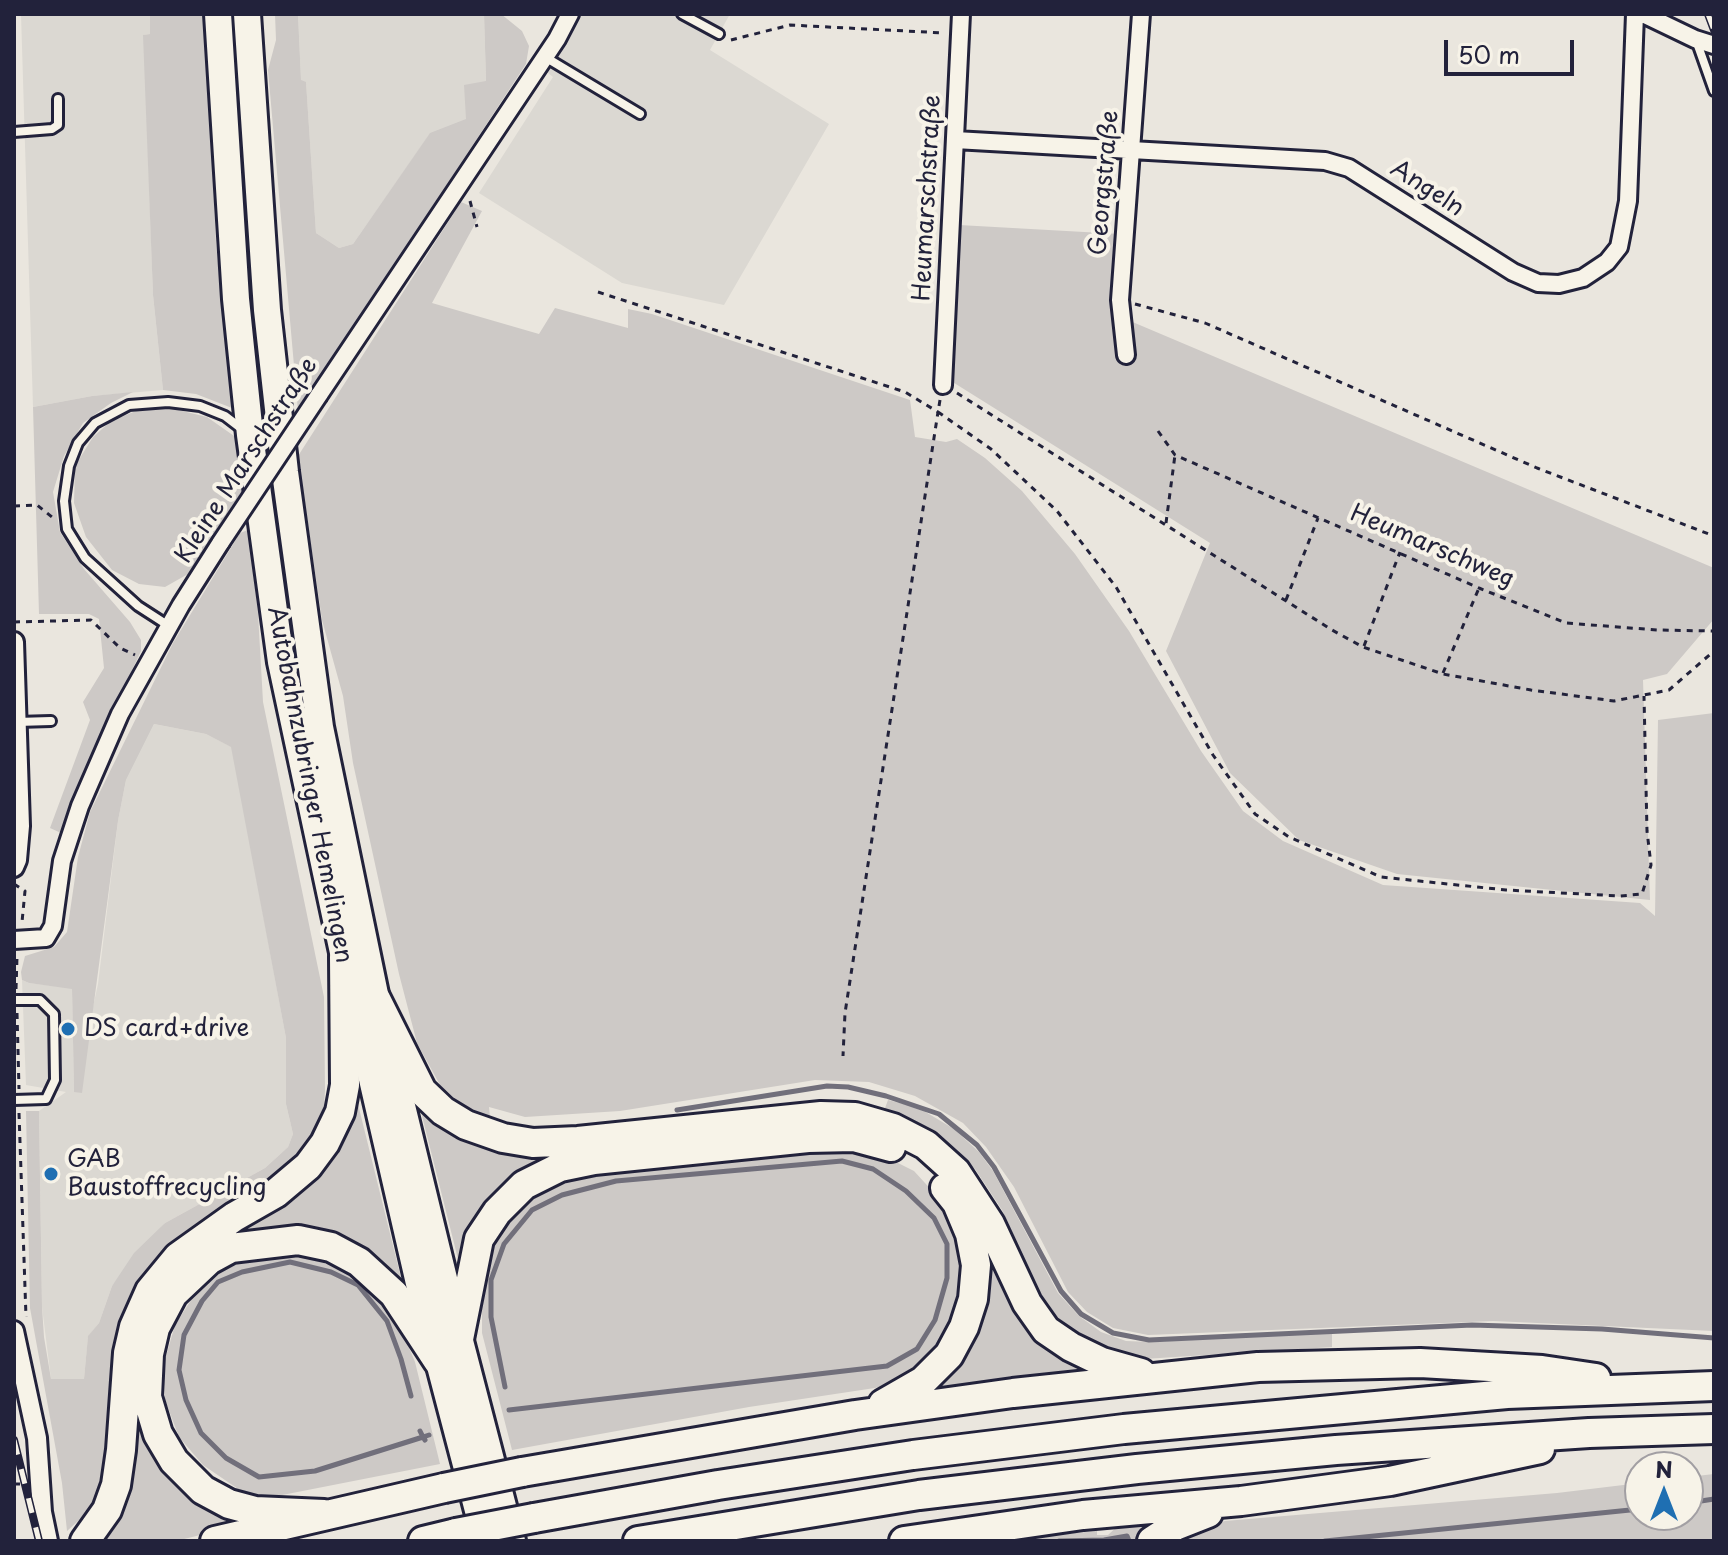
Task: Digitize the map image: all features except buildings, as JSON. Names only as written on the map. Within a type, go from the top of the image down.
[{"type":"highway","name":"Autobahnzubringer Hemelingen","points":[[218,14],[236,299],[250,435],[281,662],[344,957],[438,1361],[486,1541]]},
{"type":"highway","name":"Autobahnzubringer Hemelingen","points":[[247,14],[267,310],[285,472],[320,727],[376,999],[512,1541]]},
{"type":"highway","points":[[85,1541],[107,1510],[116,1485],[128,1353],[134,1327],[150,1291],[178,1257],[234,1217],[276,1193],[308,1166],[325,1143],[340,1112],[345,1085],[344,957]]},
{"type":"highway","points":[[376,999],[422,1091],[443,1111],[466,1125],[503,1138],[533,1143],[578,1141],[821,1116],[855,1117],[893,1128],[926,1145],[956,1172],[990,1224],[1027,1303],[1046,1330],[1071,1347],[1115,1367],[1151,1375],[1174,1375]]},
{"type":"highway","points":[[459,1339],[479,1239],[497,1212],[524,1185],[560,1167],[594,1160],[808,1138],[854,1137],[895,1147],[914,1156],[935,1176],[957,1203],[970,1234],[976,1265],[973,1299],[964,1327],[949,1355],[923,1381],[897,1399],[855,1415]]},
{"type":"highway","points":[[324,1514],[255,1511],[229,1504],[203,1490],[174,1461],[158,1434],[147,1397],[149,1354],[155,1328],[173,1294],[209,1260],[231,1248],[298,1240],[331,1247],[359,1262],[394,1294],[438,1361]]},
{"type":"highway","points":[[215,1541],[324,1514],[522,1472],[855,1415],[1174,1375],[1306,1365],[1436,1364],[1542,1370],[1660,1388]]},
{"type":"highway","points":[[423,1541],[718,1485],[1124,1429],[1507,1394],[1714,1386]]},
{"type":"highway","points":[[638,1541],[919,1495],[1137,1469],[1336,1450],[1589,1433],[1714,1429]]},
{"type":"highway","points":[[904,1541],[1083,1515],[1241,1501],[1390,1481],[1508,1458],[1589,1433]]},
{"type":"highway","points":[[1152,1541],[1175,1526],[1241,1501]]},
{"type":"street","name":"Kleine Marschstraße","points":[[17,940],[46,938],[53,926],[62,861],[80,806],[120,714],[169,626],[221,542],[545,57],[570,14]]},
{"type":"street","name":"Heumarschstraße","points":[[943,385],[961,14]]},
{"type":"street","name":"Georgstraße","points":[[1126,355],[1120,300],[1141,14]]},
{"type":"street","name":"Angeln","points":[[955,140],[1325,161],[1349,168],[1513,272],[1538,283],[1559,284],[1583,278],[1607,262],[1619,247],[1628,201],[1635,14]]},
{"type":"street","points":[[1643,14],[1714,45]]},
{"type":"street","points":[[14,642],[20,826],[14,867]]},
{"type":"street","points":[[20,1325],[48,1541]]},
{"type":"lane","points":[[682,14],[719,34]]},
{"type":"lane","points":[[1695,39],[1714,91]]},
{"type":"lane","points":[[545,57],[640,114]]},
{"type":"lane","points":[[14,132],[52,129],[58,125],[58,99]]},
{"type":"lane","points":[[169,626],[111,584],[85,558],[67,529],[64,501],[69,466],[78,443],[95,423],[129,405],[168,402],[200,406],[225,416],[250,435]]},
{"type":"lane","points":[[16,722],[51,721]]},
{"type":"lane","points":[[15,1000],[40,1000],[54,1014],[55,1080],[46,1099],[16,1100]]},
{"type":"path","points":[[719,34],[733,41],[779,25],[790,25],[960,34]]},
{"type":"path","points":[[464,178],[477,227]]},
{"type":"path","points":[[598,292],[905,392],[991,449],[1057,511],[1116,587],[1213,755],[1255,814],[1289,837],[1381,877],[1506,890],[1620,896],[1642,894],[1651,865],[1647,831],[1644,696]]},
{"type":"path","points":[[1120,300],[1205,323],[1537,468],[1713,536]]},
{"type":"path","points":[[843,1056],[845,1013],[943,385],[1363,647],[1443,674],[1614,701],[1669,690],[1714,651]]},
{"type":"path","points":[[1158,431],[1175,455],[1166,523]]},
{"type":"path","name":"Heumarschweg","points":[[1175,455],[1566,623],[1714,631]]},
{"type":"path","points":[[14,506],[37,505],[67,529]]},
{"type":"path","points":[[1286,600],[1318,518]]},
{"type":"path","points":[[1363,647],[1400,552]]},
{"type":"path","points":[[1443,674],[1479,588]]},
{"type":"path","points":[[14,622],[91,620],[120,648],[140,657]]},
{"type":"path","points":[[14,884],[25,891],[17,940],[15,1000],[20,1325]]},
{"type":"shaded area","points":[[21,14],[150,14],[150,34],[144,35],[153,295],[163,390],[92,396],[33,407]]},
{"type":"shaded area","points":[[150,14],[205,14],[216,243],[232,408],[196,394],[163,390],[153,295],[143,35],[150,34]]},
{"type":"shaded area","points":[[275,14],[298,14],[301,80],[306,82],[316,233],[339,248],[353,244],[430,133],[466,119],[464,85],[486,81],[484,14],[501,14],[522,31],[529,46],[526,64],[298,411],[268,70],[276,40]]},
{"type":"shaded area","points":[[298,14],[484,14],[486,82],[466,120],[430,134],[353,244],[339,248],[316,233],[306,83],[301,81]]},
{"type":"shaded area","points":[[573,14],[730,14],[710,50],[829,124],[724,305],[622,283],[479,193],[553,77],[543,69]]},
{"type":"shaded area","points":[[461,202],[482,211],[432,303],[539,334],[555,308],[628,328],[628,309],[652,314],[910,400],[915,437],[946,442],[957,439],[985,458],[1022,491],[1075,554],[1129,631],[1201,751],[1243,811],[1283,841],[1383,885],[1640,903],[1655,916],[1658,720],[1714,713],[1714,1331],[1493,1321],[1148,1335],[1113,1328],[1087,1312],[1068,1292],[1014,1187],[986,1147],[963,1123],[915,1096],[869,1082],[815,1080],[620,1111],[525,1117],[489,1107],[490,1118],[469,1111],[440,1085],[417,1043],[399,974],[353,763],[343,696],[322,620],[298,456]]},
{"type":"shaded area","points":[[959,225],[1120,234],[1116,315],[1714,568],[1714,619],[1667,674],[1643,680],[1650,900],[1397,874],[1299,840],[1230,773],[1166,651],[1210,543],[951,381]]},
{"type":"shaded area","points":[[133,392],[83,423],[64,456],[53,492],[60,532],[84,569],[130,622],[141,640],[141,651],[83,774],[61,833],[50,828],[90,720],[83,702],[104,668],[99,619],[89,614],[39,614],[33,407]]},
{"type":"shaded area","points":[[170,408],[207,417],[237,438],[244,488],[188,574],[165,587],[139,584],[112,570],[86,537],[74,503],[75,466],[93,437],[111,421],[136,411]]},
{"type":"shaded area","points":[[248,530],[258,613],[263,702],[324,997],[323,1121],[299,1156],[269,1181],[204,1221],[164,1251],[140,1281],[125,1311],[112,1359],[108,1441],[100,1489],[88,1512],[67,1531],[62,1483],[30,1308],[26,1111],[39,1111],[42,1307],[51,1379],[84,1379],[88,1336],[99,1323],[112,1286],[134,1253],[165,1223],[265,1168],[288,1147],[293,1134],[286,1104],[286,1038],[231,747],[206,734],[154,724],[126,780],[82,1093],[74,1092],[72,989],[29,983],[22,980],[21,972],[25,956],[54,947],[67,932],[78,857],[90,812],[173,643],[240,533]]},
{"type":"shaded area","points":[[154,724],[206,734],[232,747],[286,1038],[286,1104],[293,1134],[288,1147],[265,1168],[165,1223],[112,1286],[99,1323],[88,1337],[84,1379],[51,1379],[42,1307],[39,1111],[66,1092],[26,1085],[22,980],[72,988],[74,1092],[98,984],[126,780]]},
{"type":"shaded area","points":[[417,1096],[557,1151],[460,1267]]},
{"type":"shaded area","points":[[357,1100],[402,1282],[309,1229],[277,1228],[233,1238],[231,1233],[277,1208],[309,1184],[335,1152]]},
{"type":"shaded area","points":[[888,1100],[919,1108],[954,1129],[979,1152],[993,1171],[1058,1293],[1079,1316],[1101,1332],[1126,1341],[1151,1342],[1332,1333],[1332,1347],[1144,1359],[1106,1350],[1085,1339],[1058,1318],[1038,1289],[1002,1210],[975,1169],[927,1127],[884,1111]]},
{"type":"shaded area","points":[[850,1148],[876,1152],[914,1171],[947,1207],[961,1244],[966,1281],[956,1319],[936,1352],[918,1371],[888,1386],[749,1407],[512,1450],[482,1333],[482,1295],[488,1258],[510,1214],[539,1189],[564,1177],[603,1168]]},
{"type":"shaded area","points":[[983,1236],[995,1254],[1104,1372],[1050,1381],[1038,1376],[982,1383],[977,1392],[918,1401],[951,1367]]},
{"type":"shaded area","points":[[296,1250],[326,1256],[362,1275],[396,1316],[415,1362],[440,1464],[272,1497],[244,1493],[203,1465],[179,1437],[165,1400],[164,1363],[175,1325],[193,1297],[233,1264]]},
{"type":"shaded area","points":[[136,1406],[152,1437],[253,1522],[176,1541],[101,1541],[112,1529],[126,1499],[134,1460]]},
{"type":"shaded area","points":[[1714,1474],[1714,1541],[1174,1541],[1186,1532],[1225,1521],[1624,1485],[1624,1531],[1704,1531],[1704,1475]]},
{"type":"shaded area","points":[[1170,1517],[1140,1541],[978,1541],[1059,1529],[1064,1534],[1097,1531],[1097,1535],[1108,1535],[1122,1522]]},
{"type":"waterway","points":[[677,1110],[827,1086],[848,1087],[886,1096],[939,1114],[977,1145],[994,1167],[1061,1291],[1081,1314],[1113,1333],[1149,1340],[1472,1325],[1602,1329],[1714,1338]]},
{"type":"waterway","points":[[505,1387],[491,1317],[491,1280],[504,1244],[532,1210],[562,1195],[616,1181],[842,1161],[873,1169],[906,1191],[934,1218],[947,1244],[947,1278],[935,1320],[917,1349],[887,1366],[509,1410]]},
{"type":"waterway","points":[[411,1396],[387,1321],[358,1285],[331,1272],[290,1262],[242,1272],[218,1282],[202,1301],[184,1335],[179,1370],[186,1400],[201,1433],[226,1458],[259,1477],[315,1471],[423,1437],[420,1431]]},
{"type":"waterway","points":[[425,1440],[423,1437],[429,1435]]},
{"type":"waterway","points":[[1704,1501],[1714,1499]]},
{"type":"waterway","points":[[1325,1541],[1624,1511]]},
{"type":"waterway","points":[[1059,1541],[1127,1536],[1129,1541]]},
{"type":"railway","points":[[1708,14],[1714,30]]},
{"type":"railway","points":[[14,1440],[39,1541]]},
{"type":"place","name":"DS card+drive","points":[[68,1029]]},
{"type":"place","name":"GAB Baustoffrecycling","points":[[51,1174]]}]
